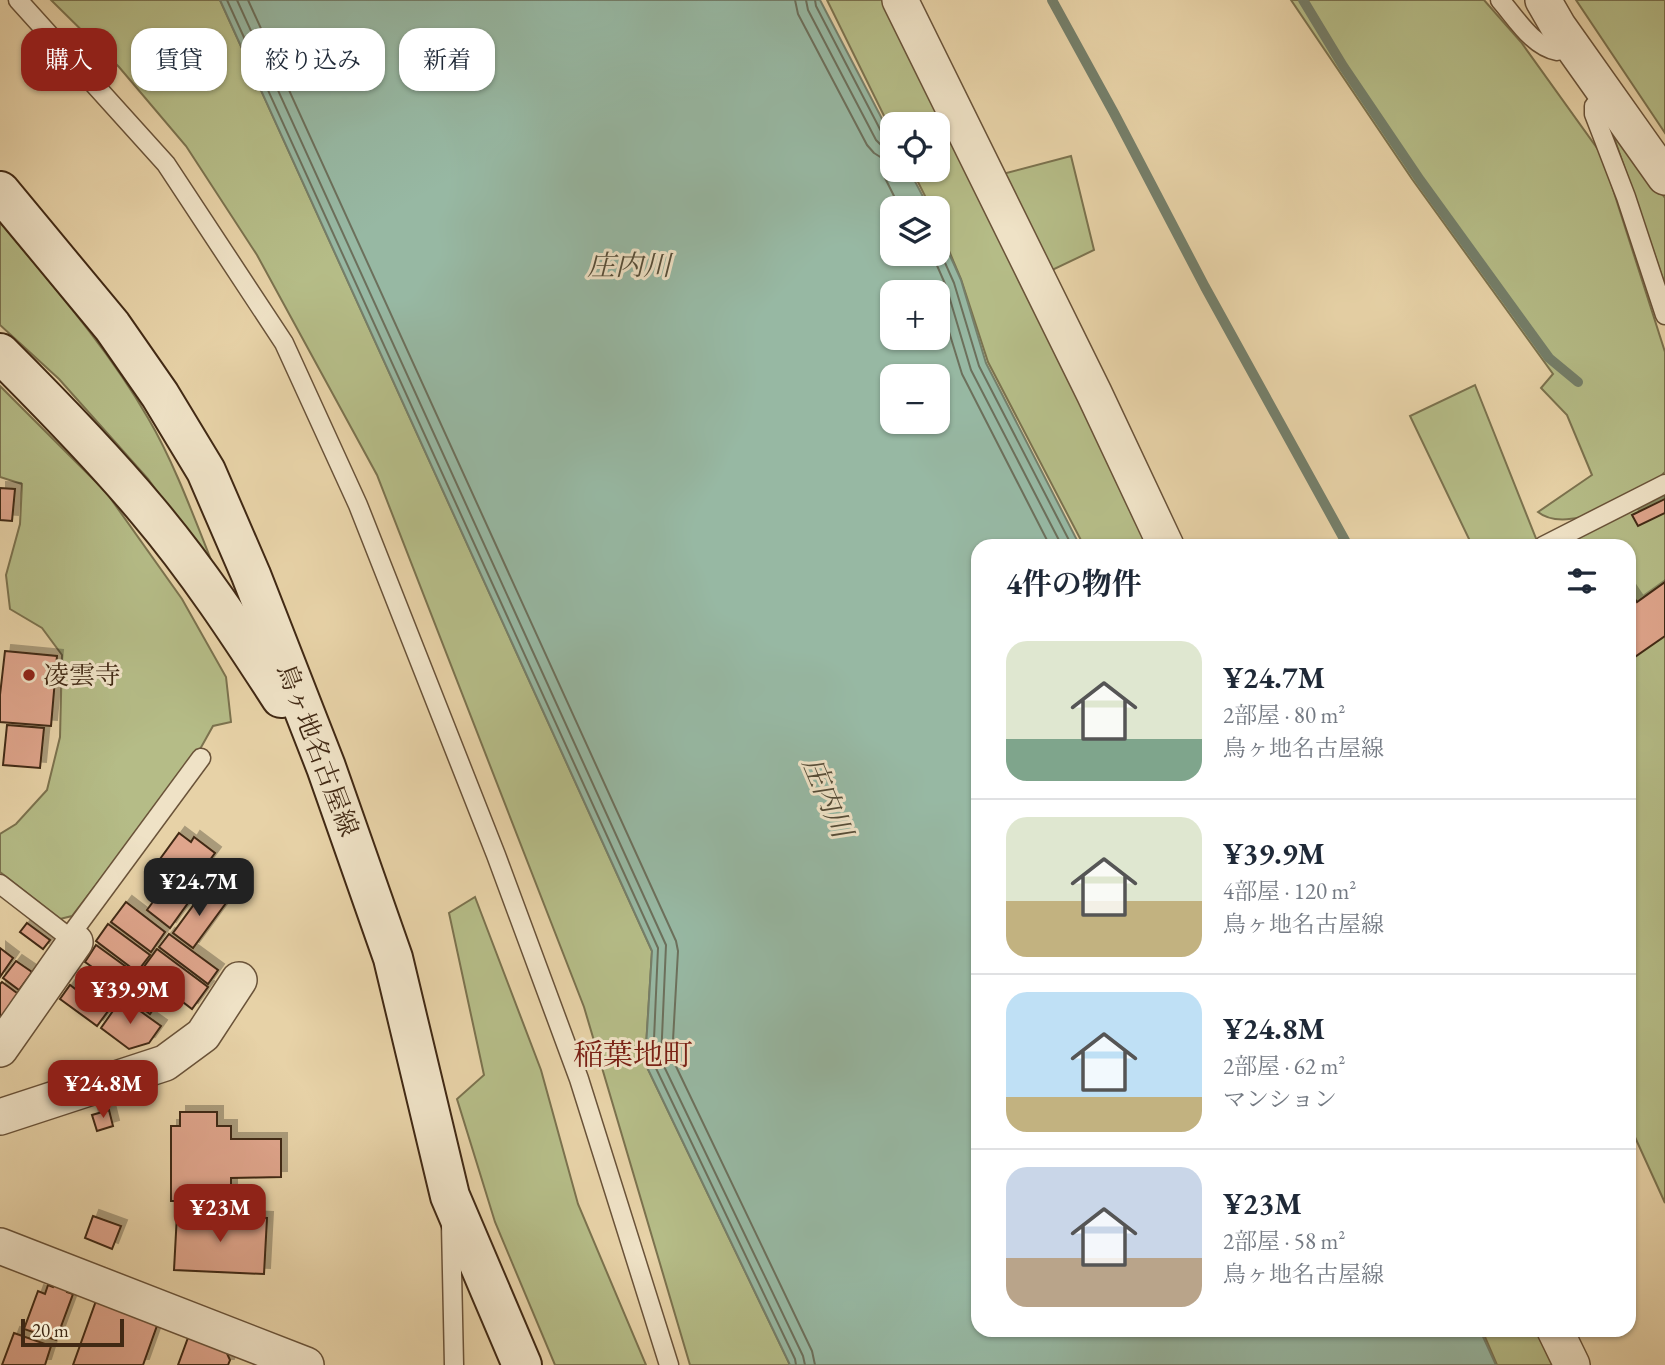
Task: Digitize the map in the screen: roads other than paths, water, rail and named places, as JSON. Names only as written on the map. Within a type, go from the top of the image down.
[{"type":"main road","name":"鳥ヶ地名古屋線","points":[[0,191],[112,327],[160,395],[206,471],[251,575],[326,767],[393,958],[450,1196],[522,1365]]},
{"type":"main road","points":[[0,353],[98,454],[148,511],[228,616],[326,767]]},
{"type":"street","points":[[900,0],[1094,393],[1163,539]]},
{"type":"street","points":[[1543,0],[1665,177]]},
{"type":"street","points":[[0,1049],[72,939]]},
{"type":"street","points":[[0,1117],[165,1063],[202,1035],[239,980]]},
{"type":"street","points":[[0,1246],[289,1362]]},
{"type":"street","points":[[1558,1337],[1572,1365]]},
{"type":"lane","points":[[18,0],[166,164],[284,343],[358,505],[496,855],[579,1079],[669,1365]]},
{"type":"lane","points":[[1500,0],[1546,48],[1557,51],[1569,41]]},
{"type":"lane","points":[[1607,93],[1594,106],[1594,114],[1626,197],[1665,315]]},
{"type":"lane","points":[[1557,539],[1665,484]]},
{"type":"lane","points":[[0,884],[72,939],[201,758]]},
{"type":"lane","points":[[450,1196],[454,1365]]},
{"type":"water","name":"庄内川","points":[[220,0],[820,0],[880,115],[880,182],[915,182],[923,196],[880,196],[880,266],[950,266],[950,256],[961,280],[986,363],[1076,539],[971,539],[971,1337],[1483,1337],[1496,1365],[790,1365],[645,1063],[652,951],[261,91],[385,91],[385,28],[241,28],[241,46]]},
{"type":"waterway","points":[[1052,0],[1205,287],[1344,539]]},
{"type":"waterway","points":[[1303,0],[1343,66],[1420,180],[1549,358],[1578,382]]},
{"type":"place","name":"凌雲寺","points":[[29,675]]},
{"type":"district","name":"稲葉地町","points":[[633,1054]]}]
